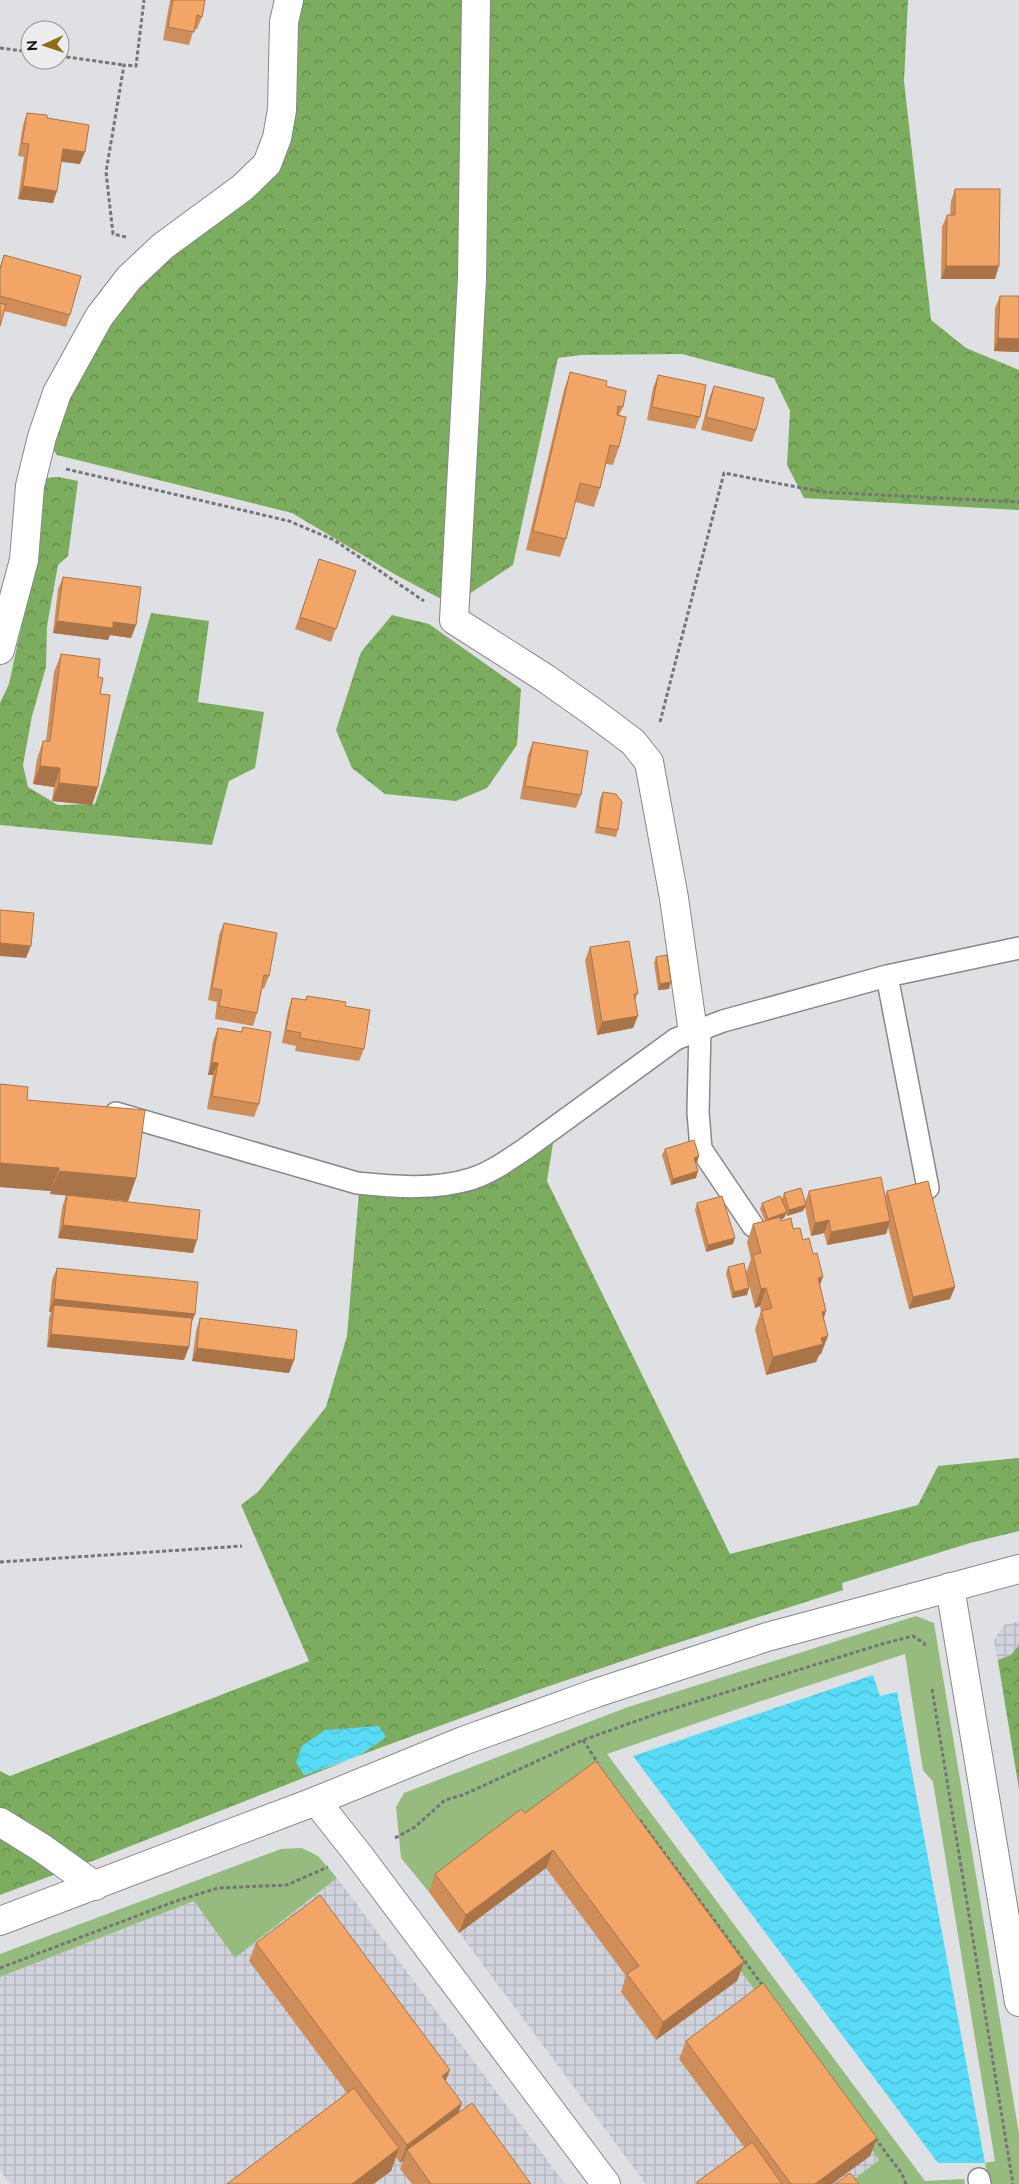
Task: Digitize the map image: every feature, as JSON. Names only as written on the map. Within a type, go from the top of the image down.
[{"type":"street","points":[[0,650],[24,560],[30,486],[42,437],[58,393],[99,317],[129,278],[163,246],[242,188],[268,164],[277,138],[282,110],[284,22],[289,0]]},
{"type":"street","points":[[476,0],[472,279],[454,620],[545,678],[593,712],[633,742],[649,762],[696,1031]]},
{"type":"street","points":[[0,1922],[316,1801],[464,1741],[596,1693],[767,1637],[1019,1568]]},
{"type":"street","points":[[950,1587],[1019,2002]]},
{"type":"street","points":[[316,1801],[606,2184]]},
{"type":"street","points":[[0,1822],[42,1848],[95,1886]]},
{"type":"lane","points":[[101,1109],[357,1183],[396,1188],[429,1186],[472,1178],[501,1165],[676,1039],[696,1031],[887,976],[1019,948]]},
{"type":"lane","points":[[887,976],[928,1188]]},
{"type":"lane","points":[[696,1031],[701,1149],[753,1226]]},
{"type":"path","points":[[70,57],[136,66],[144,0]]},
{"type":"path","points":[[0,48],[20,51]]},
{"type":"path","points":[[124,65],[106,172],[113,234],[163,246]]},
{"type":"path","points":[[37,462],[288,521],[334,540],[399,586],[454,620]]},
{"type":"path","points":[[649,762],[724,473],[823,492],[1019,502]]},
{"type":"path","points":[[0,1562],[242,1546]]},
{"type":"path","points":[[394,1838],[415,1827],[445,1800],[463,1795],[583,1740],[656,1714],[913,1636],[924,1643],[926,1652]]},
{"type":"path","points":[[931,1682],[1013,2184]]},
{"type":"path","points":[[583,1740],[598,1764]]},
{"type":"path","points":[[639,1819],[768,1993]]},
{"type":"path","points":[[0,1968],[176,1900],[218,1888],[287,1885],[336,1864]]},
{"type":"path","points":[[873,2135],[902,2174],[906,2184]]},
{"type":"shaded area","points":[[1019,1621],[1019,1789],[994,1640],[1004,1625]]},
{"type":"shaded area","points":[[591,1768],[879,2160],[848,2184],[646,2184],[429,1892]]},
{"type":"shaded area","points":[[337,1878],[565,2184],[10,2184],[0,2170],[0,1977],[194,1901],[236,1957]]},
{"type":"green space","points":[[299,0],[466,0],[460,321],[446,598],[441,599],[396,575],[292,513],[57,455],[52,448],[63,406],[107,321],[136,284],[250,196]]},
{"type":"green space","points":[[489,0],[908,0],[904,81],[931,320],[966,348],[1019,370],[1019,510],[804,498],[787,465],[790,411],[774,378],[682,354],[581,355],[558,358],[513,565],[469,594],[481,359]]},
{"type":"green space","points":[[59,477],[78,481],[68,556],[58,565],[47,626],[46,667],[32,716],[23,765],[28,787],[58,805],[95,804],[151,613],[209,621],[198,702],[264,712],[255,768],[229,781],[212,845],[0,825],[0,703],[9,684],[22,623],[39,487],[45,478]]},
{"type":"green space","points":[[392,615],[429,624],[521,689],[517,745],[487,788],[456,801],[385,794],[352,768],[336,730],[361,652]]},
{"type":"green space","points":[[554,1137],[547,1181],[730,1554],[918,1505],[938,1466],[1019,1458],[1019,1531],[970,1543],[842,1583],[843,1590],[649,1652],[526,1694],[358,1756],[386,1737],[346,1730],[325,1730],[304,1775],[349,1760],[90,1862],[82,1862],[0,1812],[0,1771],[10,1776],[309,1661],[241,1505],[258,1492],[326,1407],[347,1336],[359,1193],[388,1198],[421,1196]]},
{"type":"green space","points":[[916,1616],[934,1623],[1019,2134],[1019,2184],[989,2184],[985,2163],[995,2161],[933,1782],[923,1770],[905,1654],[607,1754],[925,2181],[964,2179],[965,2184],[848,2184],[879,2160],[592,1768],[429,1892],[401,1858],[396,1807],[404,1793],[628,1707]]},
{"type":"green space","points":[[1019,1645],[1019,1789],[998,1660],[1011,1655]]},
{"type":"green space","points":[[0,1833],[56,1874],[0,1895]]},
{"type":"green space","points":[[302,1848],[318,1856],[337,1878],[235,1958],[194,1901],[0,1977],[0,1954],[281,1849]]},
{"type":"water","points":[[873,1675],[880,1696],[897,1692],[985,2163],[938,2163],[633,1756]]},
{"type":"water","points":[[379,1726],[386,1737],[358,1756],[304,1775],[296,1762],[302,1746],[325,1730]]},
{"type":"building","points":[[173,0],[205,0],[202,17],[197,15],[194,32],[168,27]]},
{"type":"building","points":[[27,113],[47,115],[47,118],[89,125],[85,152],[63,149],[57,191],[23,186],[29,144],[22,143]]},
{"type":"building","points":[[955,189],[1000,189],[999,266],[946,266],[947,215],[955,215]]},
{"type":"building","points":[[4,255],[81,276],[70,315],[0,296],[0,270]]},
{"type":"building","points":[[1000,296],[1019,296],[1019,339],[998,338]]},
{"type":"building","points":[[0,303],[6,305],[0,326]]},
{"type":"building","points":[[570,372],[607,381],[606,386],[626,391],[623,407],[618,406],[617,415],[626,417],[619,447],[610,445],[600,488],[580,483],[566,539],[533,531]]},
{"type":"building","points":[[658,375],[706,385],[700,417],[652,407]]},
{"type":"building","points":[[714,386],[764,398],[756,430],[706,417]]},
{"type":"building","points":[[319,559],[356,571],[336,629],[300,617]]},
{"type":"building","points":[[63,577],[141,587],[136,625],[113,622],[113,628],[57,621]]},
{"type":"building","points":[[61,654],[100,659],[98,677],[103,678],[100,694],[110,695],[98,787],[59,783],[60,768],[40,766],[43,741],[50,741]]},
{"type":"building","points":[[533,742],[588,751],[581,795],[525,786]]},
{"type":"building","points":[[603,792],[616,794],[622,802],[618,830],[598,827]]},
{"type":"building","points":[[0,910],[34,913],[31,946],[0,943]]},
{"type":"building","points":[[224,923],[277,933],[269,976],[264,975],[257,1013],[219,1006],[222,990],[212,988]]},
{"type":"building","points":[[629,941],[638,993],[634,994],[638,1016],[602,1022],[590,947]]},
{"type":"building","points":[[667,955],[671,982],[660,984],[656,957]]},
{"type":"building","points":[[307,996],[346,1002],[345,1006],[370,1010],[364,1049],[300,1038],[301,1033],[286,1030],[292,998],[306,1000]]},
{"type":"building","points":[[243,1027],[271,1032],[259,1104],[212,1096],[218,1063],[212,1062],[218,1028],[242,1032]]},
{"type":"building","points":[[0,1084],[28,1087],[27,1100],[145,1110],[136,1178],[0,1163]]},
{"type":"building","points":[[694,1140],[699,1156],[694,1158],[698,1171],[673,1179],[665,1149]]},
{"type":"building","points":[[881,1177],[890,1221],[831,1232],[829,1220],[815,1223],[809,1191]]},
{"type":"building","points":[[928,1181],[955,1287],[913,1297],[887,1191]]},
{"type":"building","points":[[801,1188],[806,1205],[789,1210],[784,1193]]},
{"type":"building","points":[[67,1195],[200,1210],[197,1240],[63,1225]]},
{"type":"building","points":[[722,1196],[735,1238],[708,1245],[697,1203]]},
{"type":"building","points":[[780,1196],[787,1212],[768,1219],[762,1203]]},
{"type":"building","points":[[780,1217],[781,1221],[791,1218],[793,1229],[800,1228],[803,1240],[809,1238],[813,1254],[817,1253],[823,1277],[818,1278],[826,1311],[822,1312],[828,1336],[821,1338],[823,1344],[773,1357],[761,1311],[772,1308],[766,1288],[761,1289],[753,1255],[761,1253],[753,1224]]},
{"type":"building","points":[[744,1263],[749,1288],[734,1292],[728,1267]]},
{"type":"building","points":[[57,1268],[198,1282],[195,1314],[54,1299]]},
{"type":"building","points":[[54,1305],[192,1318],[189,1347],[51,1334]]},
{"type":"building","points":[[200,1318],[297,1330],[294,1360],[197,1348]]},
{"type":"building","points":[[596,1761],[744,1962],[663,2022],[627,1974],[639,1966],[553,1850],[466,1915],[435,1874],[521,1809],[525,1813]]},
{"type":"building","points":[[320,1895],[450,2070],[442,2076],[462,2103],[407,2145],[256,1943]]},
{"type":"building","points":[[763,1983],[877,2138],[815,2184],[791,2184],[686,2041]]},
{"type":"building","points":[[354,2088],[399,2148],[352,2184],[227,2184]]},
{"type":"building","points":[[472,2103],[531,2184],[431,2184],[407,2150]]},
{"type":"building","points":[[752,2142],[782,2184],[698,2184],[697,2182]]},
{"type":"building","points":[[850,2173],[859,2184],[835,2184]]}]
